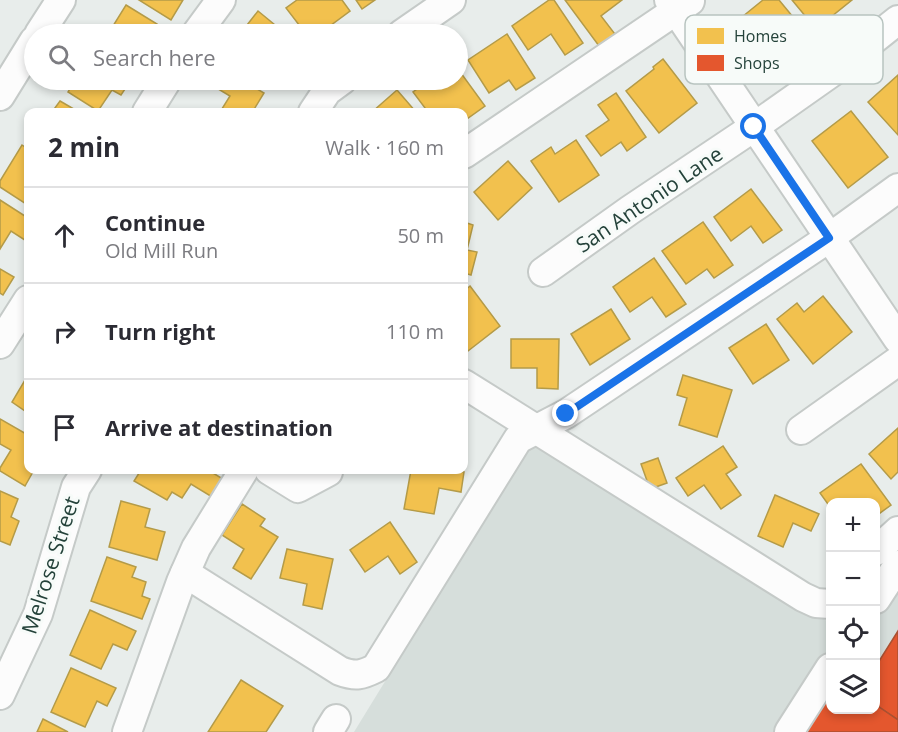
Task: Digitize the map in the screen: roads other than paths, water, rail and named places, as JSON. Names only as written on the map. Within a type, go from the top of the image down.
[{"type":"street","points":[[45,24],[61,0]]},
{"type":"street","points":[[203,24],[221,0]]},
{"type":"street","points":[[416,24],[451,0]]},
{"type":"street","points":[[468,151],[679,4]]},
{"type":"street","name":"San Antonio Lane","points":[[883,32],[898,20]]},
{"type":"street","points":[[0,96],[24,58]]},
{"type":"street","points":[[728,84],[754,127],[898,339]]},
{"type":"street","name":"San Antonio Lane","points":[[543,272],[815,84]]},
{"type":"street","points":[[150,108],[161,90]]},
{"type":"street","points":[[316,108],[328,90]]},
{"type":"street","points":[[185,573],[340,671],[359,675],[376,668],[518,439],[566,414],[829,238],[898,188]]},
{"type":"street","points":[[0,344],[24,306]]},
{"type":"street","points":[[801,430],[898,361]]},
{"type":"street","points":[[468,386],[803,597],[816,603],[826,604]]},
{"type":"street","name":"Melrose Street","points":[[0,695],[38,614],[76,487],[84,474]]},
{"type":"street","points":[[127,732],[196,548],[242,474]]},
{"type":"street","points":[[275,474],[298,488],[324,474]]},
{"type":"street","points":[[880,547],[898,531]]},
{"type":"street","points":[[880,594],[898,566]]},
{"type":"street","points":[[789,732],[826,676]]}]
